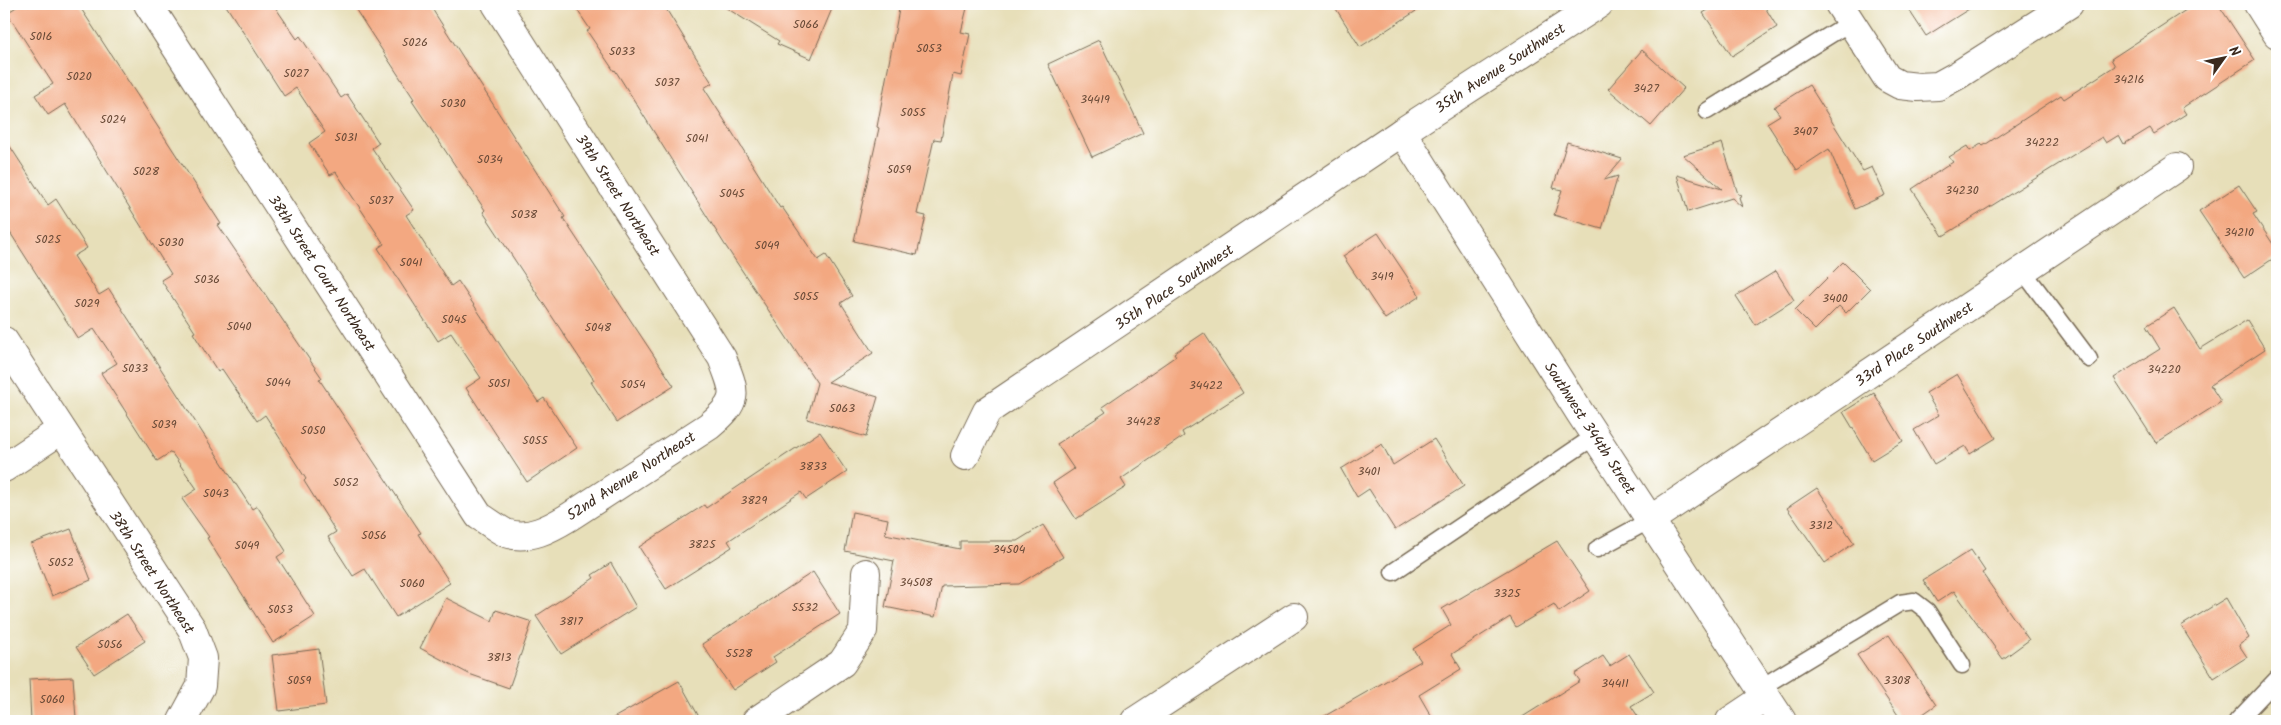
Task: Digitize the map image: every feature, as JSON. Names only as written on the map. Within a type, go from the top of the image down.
[{"type":"street","name":"38th Street Court Northeast","points":[[148,4],[479,516],[507,533]]},
{"type":"street","name":"39th Street Northeast","points":[[496,4],[722,358],[734,388]]},
{"type":"street","name":"35th Avenue Southwest","points":[[1402,132],[1599,4]]},
{"type":"street","points":[[1845,13],[1887,78],[1900,85],[1918,87],[1938,86],[2069,4]]},
{"type":"street","points":[[2258,4],[2277,34]]},
{"type":"street","name":"Southwest 344th Street","points":[[1402,132],[1595,436],[1782,721]]},
{"type":"street","name":"35th Place Southwest","points":[[965,456],[987,411],[1402,132]]},
{"type":"street","name":"33rd Place Southwest","points":[[1650,520],[2177,167]]},
{"type":"street","name":"38th Street Northeast","points":[[4,341],[192,629],[203,658],[201,686],[182,721]]},
{"type":"street","name":"52nd Avenue Northeast","points":[[507,533],[533,534],[548,529],[569,517],[708,426],[727,410],[734,388]]},
{"type":"street","points":[[4,468],[61,430]]},
{"type":"street","points":[[756,721],[842,663],[863,631],[866,573]]},
{"type":"street","points":[[1135,721],[1294,617]]},
{"type":"street","points":[[1730,721],[1763,693]]},
{"type":"lane","points":[[1707,111],[1845,13]]},
{"type":"lane","points":[[2023,271],[2089,359]]},
{"type":"lane","points":[[1394,572],[1595,436]]},
{"type":"lane","points":[[1597,549],[1650,520]]},
{"type":"lane","points":[[1763,693],[1900,603],[1914,602],[1927,611],[1962,665]]},
{"type":"lane","points":[[2237,721],[2269,685],[2277,679]]},
{"type":"building","points":[[21,4],[78,4],[221,224],[218,225],[322,378],[319,379],[421,533],[418,534],[450,583],[396,617],[365,569],[353,576],[328,537],[336,532],[304,481],[306,479],[265,415],[257,421],[222,369],[218,372],[193,333],[195,332],[161,280],[171,274],[65,104],[48,115],[35,95],[53,84],[7,13]]},
{"type":"building","points":[[225,4],[273,4],[297,39],[300,36],[341,98],[347,94],[379,143],[372,148],[414,210],[406,215],[451,286],[458,281],[538,402],[544,398],[577,448],[527,482],[466,388],[481,378],[451,333],[438,341],[378,248],[384,244],[336,172],[330,175],[309,143],[325,132],[296,88],[284,96]]},
{"type":"building","points":[[352,4],[429,4],[565,217],[563,218],[674,386],[617,422],[591,382],[594,380],[483,212],[485,210],[412,101],[414,99]]},
{"type":"building","points":[[573,4],[663,4],[712,83],[704,88],[780,208],[782,207],[818,260],[826,255],[852,296],[841,303],[873,353],[828,382],[878,397],[866,437],[807,419],[817,383],[725,245],[615,70],[587,31],[590,29]]},
{"type":"building","points":[[720,4],[834,4],[811,59],[777,44],[779,41]]},
{"type":"building","points":[[900,4],[968,4],[961,32],[970,34],[961,76],[953,74],[941,140],[934,139],[917,214],[926,216],[917,255],[854,241],[879,128],[877,127]]},
{"type":"building","points":[[1333,4],[1427,4],[1360,47]]},
{"type":"building","points":[[1718,4],[1763,4],[1777,27],[1732,56],[1703,13]]},
{"type":"building","points":[[1905,4],[1977,4],[1926,36]]},
{"type":"building","points":[[2195,4],[2218,4],[2255,60],[2182,108],[2186,114],[2154,134],[2150,128],[2124,144],[2119,135],[2106,143],[2102,137],[1943,236],[1912,189],[1953,162],[1949,157],[1967,146],[1970,151],[1981,144],[1983,146],[2061,95],[2064,99],[2115,66],[2111,59]]},
{"type":"building","points":[[1099,40],[1143,133],[1092,157],[1048,64]]},
{"type":"building","points":[[1642,50],[1684,88],[1651,126],[1608,89]]},
{"type":"building","points":[[1809,85],[1863,171],[1872,167],[1885,195],[1855,209],[1829,149],[1797,170],[1767,123],[1780,115],[1774,107]]},
{"type":"building","points":[[4,137],[48,205],[56,199],[87,248],[74,256],[99,295],[109,289],[252,509],[257,506],[286,551],[277,557],[315,616],[273,643],[207,538],[209,537],[182,499],[197,489],[171,452],[157,461],[101,373],[117,363],[94,329],[78,339],[4,223]]},
{"type":"building","points":[[1567,142],[1622,159],[1604,180],[1618,176],[1602,229],[1554,215],[1562,190],[1553,188]]},
{"type":"building","points":[[1722,143],[1738,194],[1742,195],[1739,197],[1742,207],[1732,198],[1688,212],[1677,175],[1722,189],[1683,155]]},
{"type":"building","points":[[2239,185],[2257,212],[2253,214],[2277,250],[2277,256],[2244,278],[2199,211]]},
{"type":"building","points":[[1378,233],[1420,296],[1385,319],[1343,256]]},
{"type":"building","points":[[1843,262],[1870,289],[1846,313],[1839,306],[1815,330],[1795,310]]},
{"type":"building","points":[[1776,271],[1794,300],[1755,325],[1736,296]]},
{"type":"building","points":[[2174,308],[2200,349],[2247,320],[2265,349],[2210,385],[2221,402],[2156,443],[2114,378],[2160,349],[2146,326]]},
{"type":"building","points":[[1204,333],[1243,393],[1182,432],[1184,436],[1121,479],[1126,487],[1076,519],[1053,483],[1074,469],[1057,444],[1106,412],[1102,407],[1176,356],[1174,353]]},
{"type":"building","points":[[1957,374],[1996,438],[1970,454],[1965,446],[1934,464],[1914,430],[1939,415],[1926,393]]},
{"type":"building","points":[[1874,393],[1903,441],[1872,460],[1843,412]]},
{"type":"building","points":[[820,432],[847,472],[806,499],[801,492],[728,541],[732,547],[666,589],[639,547],[704,505],[706,508]]},
{"type":"building","points":[[1434,439],[1464,486],[1395,530],[1369,489],[1357,497],[1341,469],[1382,444],[1393,465]]},
{"type":"building","points":[[1817,488],[1854,543],[1825,563],[1787,508]]},
{"type":"building","points":[[852,512],[888,519],[885,534],[960,549],[960,541],[1017,541],[1043,525],[1063,557],[1019,584],[942,586],[935,617],[885,607],[894,561],[845,551]]},
{"type":"building","points":[[71,529],[91,580],[52,596],[31,544]]},
{"type":"building","points":[[1557,541],[1590,591],[1559,612],[1554,604],[1516,627],[1510,617],[1452,654],[1461,669],[1419,695],[1434,721],[1316,721],[1421,661],[1413,649],[1451,625],[1442,609]]},
{"type":"building","points":[[1971,550],[1985,571],[1982,573],[2029,640],[2003,659],[1954,591],[1937,602],[1923,580]]},
{"type":"building","points":[[611,563],[636,607],[561,654],[536,616],[594,578],[592,575]]},
{"type":"building","points":[[813,572],[840,614],[773,657],[776,662],[733,690],[702,644]]},
{"type":"building","points":[[446,598],[492,621],[496,610],[532,622],[509,688],[469,674],[420,648]]},
{"type":"building","points":[[2226,598],[2249,638],[2239,645],[2247,657],[2214,678],[2181,626]]},
{"type":"building","points":[[127,614],[145,641],[94,674],[76,647]]},
{"type":"building","points":[[1889,635],[1936,705],[1913,721],[1902,721],[1857,655]]},
{"type":"building","points":[[319,649],[326,705],[279,711],[272,655]]},
{"type":"building","points":[[1629,654],[1654,692],[1631,706],[1641,721],[1516,721],[1580,681],[1575,674],[1603,656],[1610,666]]},
{"type":"building","points":[[73,677],[76,719],[31,721],[29,679]]},
{"type":"building","points":[[679,681],[698,715],[687,721],[608,721]]}]
